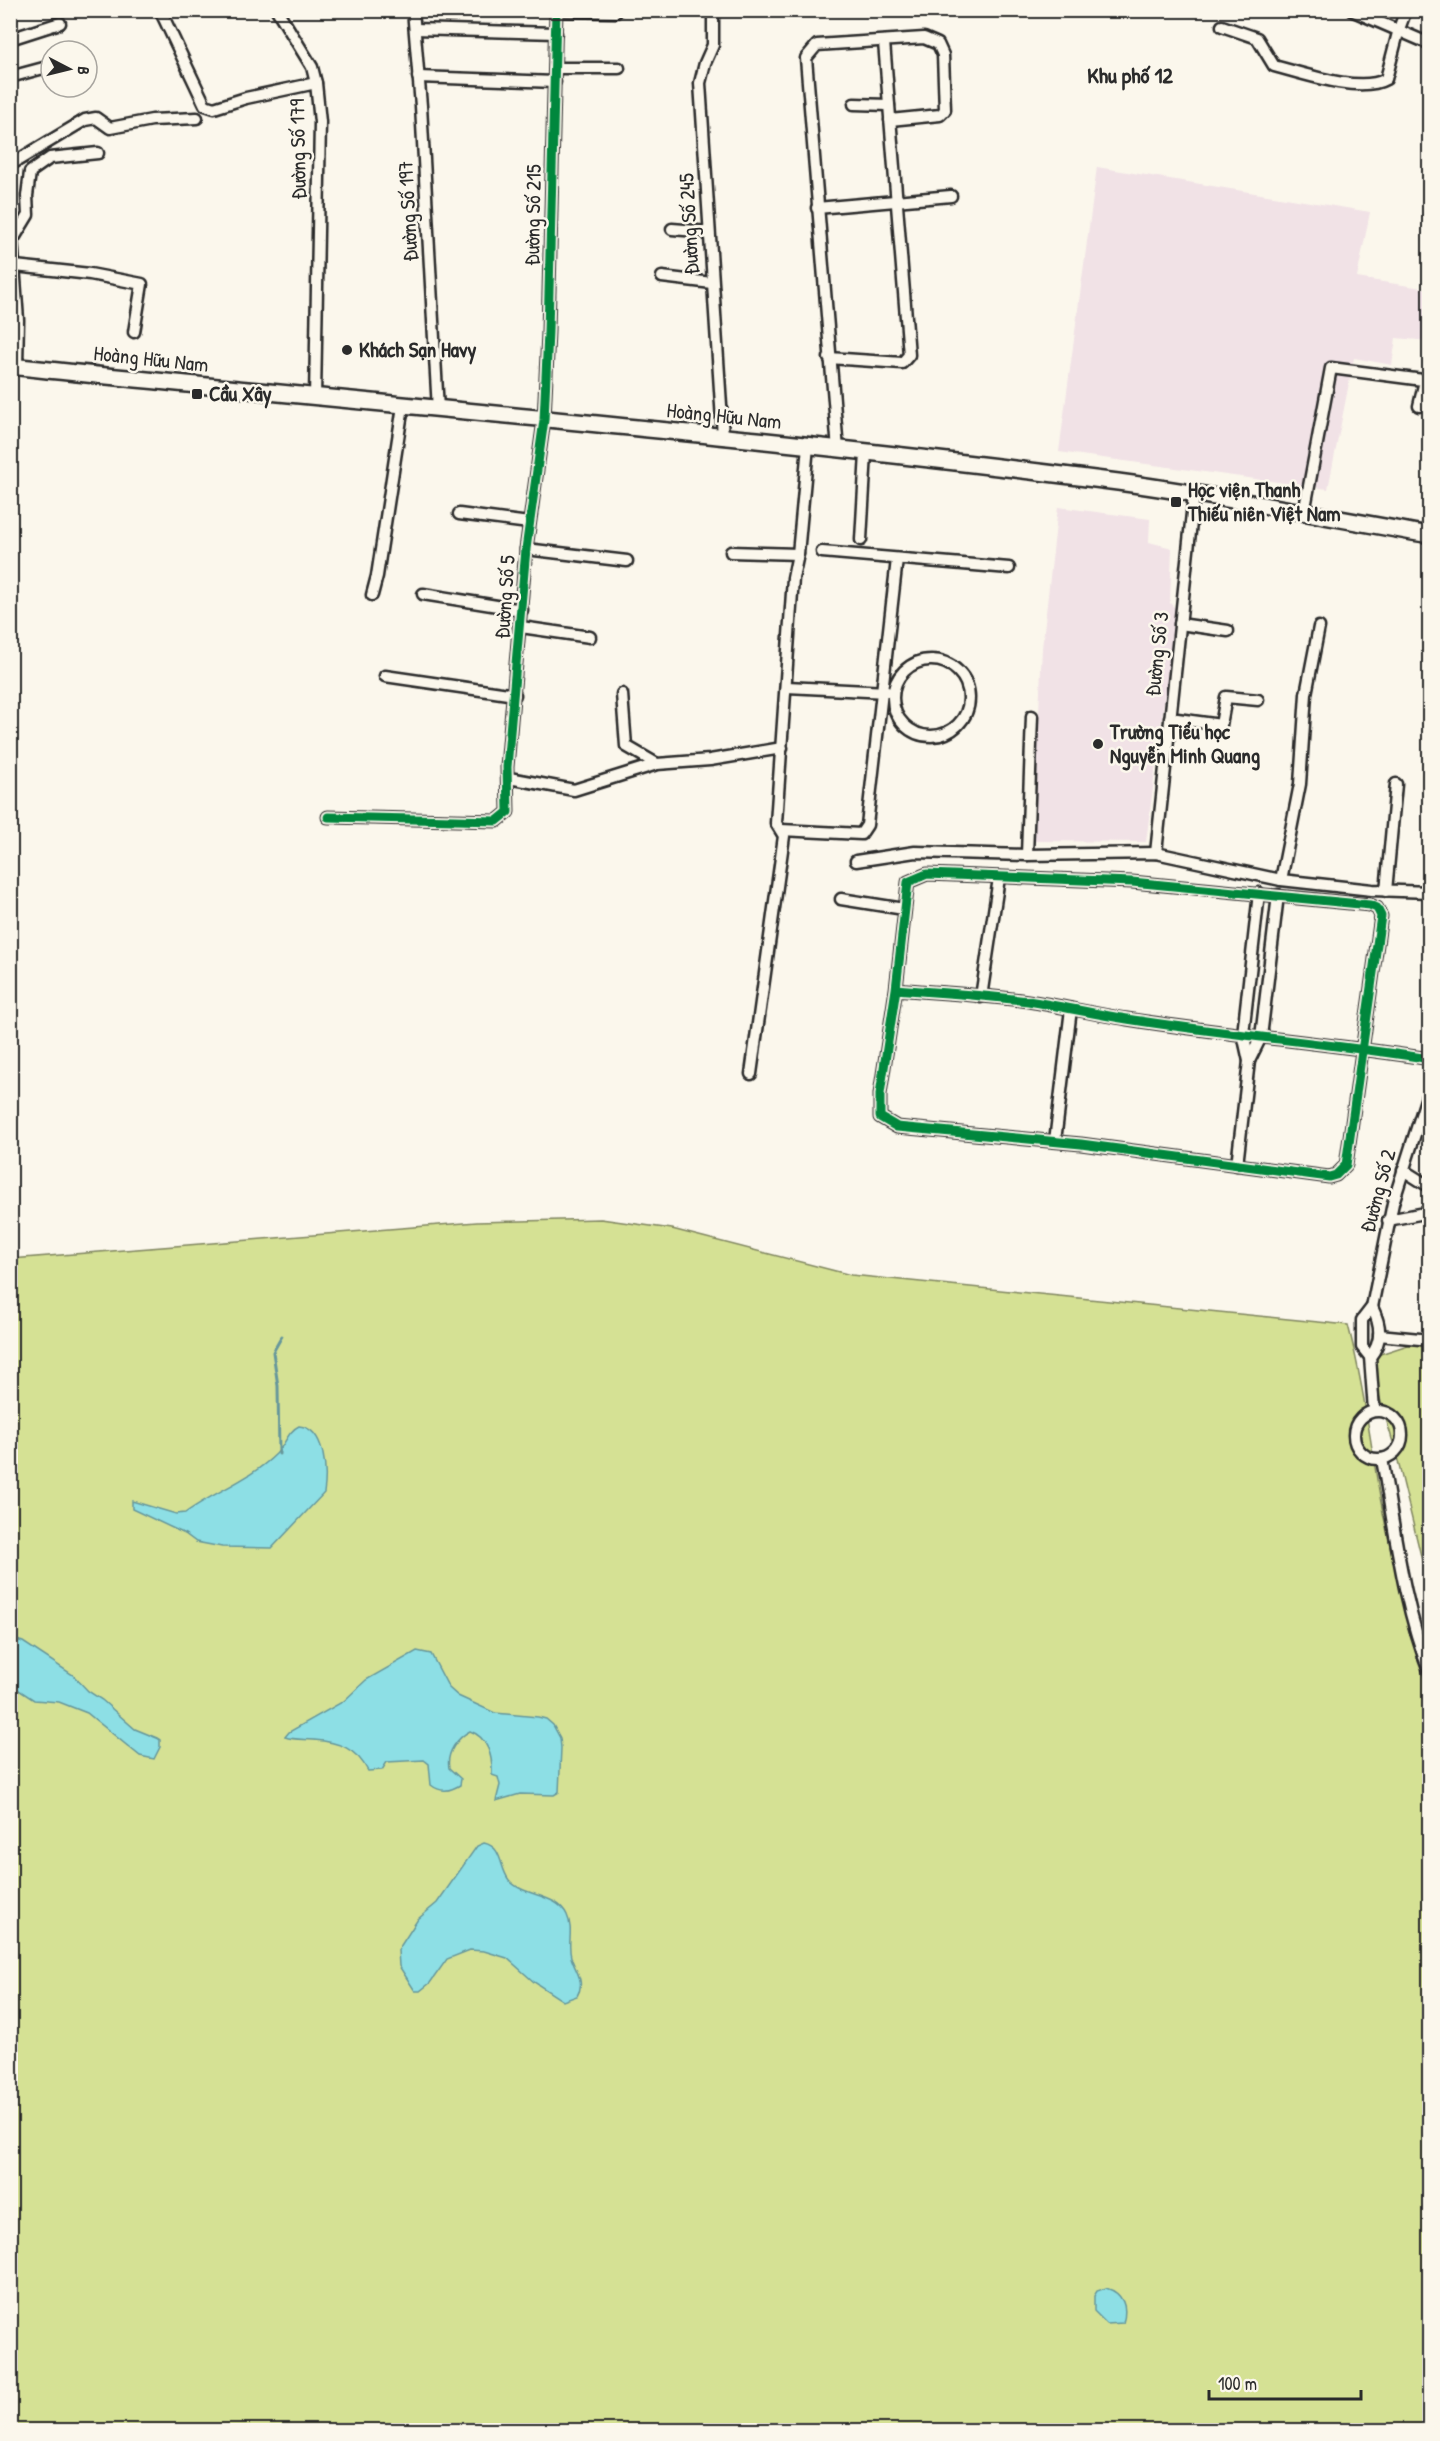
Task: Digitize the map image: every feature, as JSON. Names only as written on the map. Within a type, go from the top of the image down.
[{"type":"main road","name":"Hoàng Hữu Nam","points":[[14,366],[315,398],[723,436],[1120,483],[1430,535]]},
{"type":"street","name":"Đường Số 179","points":[[160,10],[205,105],[214,108],[246,98],[316,83],[320,122],[315,398]]},
{"type":"street","points":[[277,10],[312,67],[316,83]]},
{"type":"street","name":"Đường Số 197","points":[[413,10],[438,410]]},
{"type":"street","name":"Đường Số 245","points":[[713,10],[713,45],[700,83],[723,436]]},
{"type":"street","points":[[1351,10],[1430,44]]},
{"type":"street","points":[[1222,26],[1257,38],[1274,66],[1356,85],[1379,83],[1386,79],[1406,10]]},
{"type":"street","points":[[556,11],[616,12]]},
{"type":"street","name":"Đường Số 215","points":[[544,420],[556,11]]},
{"type":"street","points":[[10,39],[60,23]]},
{"type":"street","points":[[415,29],[556,33]]},
{"type":"street","points":[[838,450],[806,58],[817,45],[924,38],[938,44],[943,56],[945,110],[940,114],[890,120]]},
{"type":"street","points":[[830,358],[902,363],[909,355],[884,42]]},
{"type":"street","points":[[556,68],[619,68]]},
{"type":"street","points":[[10,77],[39,69]]},
{"type":"street","points":[[418,77],[555,82]]},
{"type":"street","points":[[855,104],[889,105]]},
{"type":"street","points":[[10,165],[85,120],[96,118],[110,128],[152,120],[197,118]]},
{"type":"street","points":[[14,238],[28,215],[27,196],[30,172],[50,158],[98,153]]},
{"type":"street","points":[[817,208],[951,196]]},
{"type":"street","points":[[10,210],[15,266],[14,366]]},
{"type":"street","points":[[672,229],[709,232]]},
{"type":"street","points":[[15,266],[90,274],[142,284],[134,332]]},
{"type":"street","points":[[662,277],[712,282]]},
{"type":"street","points":[[1304,513],[1331,368],[1422,380],[1424,385],[1419,406]]},
{"type":"street","points":[[372,595],[377,576],[403,406]]},
{"type":"street","name":"Đường Số 5","points":[[328,817],[497,821],[507,812],[509,778],[507,767],[526,549],[544,420]]},
{"type":"street","points":[[751,1074],[784,836],[776,823],[792,588],[798,554],[808,446]]},
{"type":"street","points":[[861,540],[866,453]]},
{"type":"street","name":"Đường Số 3","points":[[1156,853],[1194,495]]},
{"type":"street","points":[[459,514],[529,523]]},
{"type":"street","points":[[526,549],[627,561]]},
{"type":"street","points":[[731,552],[798,554]]},
{"type":"street","points":[[822,552],[1009,568]]},
{"type":"street","points":[[781,830],[861,834],[867,825],[897,559]]},
{"type":"street","points":[[423,594],[522,610]]},
{"type":"street","points":[[1180,624],[1228,631]]},
{"type":"street","points":[[521,627],[590,637]]},
{"type":"street","points":[[1281,880],[1300,784],[1306,694],[1319,627]]},
{"type":"street","points":[[938,660],[947,663],[962,676],[969,694],[969,704],[966,714],[953,729],[944,734],[925,736],[915,733],[900,720],[893,702],[894,692],[896,682],[909,667],[918,662],[938,660]]},
{"type":"street","points":[[385,676],[514,696]]},
{"type":"street","points":[[787,687],[894,692]]},
{"type":"street","points":[[622,694],[626,746],[657,764]]},
{"type":"street","points":[[1170,718],[1221,725],[1226,697],[1258,700]]},
{"type":"street","points":[[1027,855],[1032,716]]},
{"type":"street","points":[[509,778],[574,790],[657,764],[710,760],[782,748]]},
{"type":"street","points":[[1386,891],[1396,784]]},
{"type":"street","points":[[856,861],[915,852],[1027,855],[1156,853],[1281,880],[1386,891],[1430,892]]},
{"type":"street","points":[[927,874],[999,878],[1132,882],[1370,904],[1377,908],[1381,916],[1346,1165],[1336,1175],[1329,1177],[1055,1141],[897,1127],[880,1117],[880,1094],[896,989],[908,882],[927,874]]},
{"type":"street","points":[[981,997],[999,878]]},
{"type":"street","points":[[1237,1164],[1249,1061],[1243,1034],[1259,893]]},
{"type":"street","points":[[1249,1061],[1261,1037],[1278,895]]},
{"type":"street","points":[[841,899],[904,909]]},
{"type":"street","points":[[896,989],[1027,1001],[1127,1019],[1430,1059]]},
{"type":"street","points":[[1055,1141],[1071,1009]]},
{"type":"street","name":"Đường Số 2","points":[[1372,1307],[1389,1220],[1430,1087]]},
{"type":"street","points":[[1403,1170],[1430,1186]]},
{"type":"street","points":[[1389,1220],[1430,1212]]},
{"type":"street","points":[[1370,1356],[1378,1347],[1380,1322],[1372,1307],[1362,1320],[1361,1339],[1362,1347],[1370,1356],[1374,1410]]},
{"type":"street","points":[[1379,1335],[1430,1340]]},
{"type":"street","points":[[1374,1410],[1382,1410],[1395,1417],[1402,1431],[1400,1446],[1382,1459],[1374,1459],[1361,1452],[1354,1438],[1354,1431],[1361,1417],[1374,1410]]},
{"type":"street","points":[[1382,1459],[1412,1616],[1419,1646],[1430,1673]]},
{"type":"shaded area","points":[[1097,167],[1370,212],[1357,278],[1429,289],[1429,341],[1396,338],[1392,365],[1354,358],[1328,489],[1059,452]]},
{"type":"shaded area","name":"Trường Tiểu học Nguyễn Minh Quang","points":[[1058,507],[1150,519],[1149,542],[1172,548],[1170,603],[1176,609],[1146,842],[1033,841],[1042,648]]},
{"type":"green space","points":[[601,1219],[672,1229],[851,1275],[1348,1325],[1390,1544],[1407,1615],[1429,1683],[1429,2430],[11,2430],[11,1259],[477,1222]]},
{"type":"green space","points":[[1417,1342],[1429,1342],[1429,1589],[1395,1449],[1368,1358]]},
{"type":"water","points":[[299,1426],[315,1434],[320,1443],[325,1464],[324,1493],[272,1548],[222,1547],[196,1542],[185,1534],[132,1509],[132,1501],[176,1514],[185,1513],[266,1463],[279,1450],[292,1431]]},
{"type":"water","points":[[10,1638],[23,1642],[73,1675],[88,1691],[102,1700],[135,1729],[160,1740],[160,1747],[154,1759],[140,1756],[87,1713],[59,1702],[34,1700],[11,1685]]},
{"type":"water","points":[[417,1651],[431,1654],[449,1688],[458,1696],[495,1713],[538,1717],[546,1719],[553,1725],[560,1738],[561,1748],[559,1792],[554,1795],[520,1794],[496,1801],[500,1785],[498,1777],[492,1775],[492,1762],[488,1749],[481,1738],[470,1731],[457,1742],[449,1757],[449,1768],[461,1779],[460,1785],[446,1790],[431,1785],[429,1764],[424,1760],[387,1762],[382,1770],[368,1771],[358,1757],[339,1745],[285,1737],[289,1732],[344,1701],[366,1680]]},
{"type":"water","points":[[484,1843],[490,1845],[498,1853],[509,1880],[523,1890],[556,1903],[567,1915],[570,1926],[571,1957],[580,1981],[577,1996],[563,2001],[534,1982],[507,1958],[484,1951],[470,1950],[447,1959],[430,1983],[420,1991],[415,1991],[399,1966],[398,1950],[418,1919],[437,1903],[477,1846]]},
{"type":"water","points":[[1106,2288],[1117,2293],[1123,2301],[1125,2311],[1123,2323],[1107,2324],[1094,2311],[1094,2296],[1097,2291]]},
{"type":"waterway","points":[[279,1454],[278,1386],[273,1352],[282,1336]]},
{"type":"cycle path","points":[[328,817],[497,821],[508,812],[507,767],[526,549],[544,420],[556,10]]},
{"type":"cycle path","points":[[896,989],[880,1094],[880,1117],[897,1127],[1081,1144],[1329,1177],[1336,1175],[1346,1165],[1381,916],[1377,908],[1370,905],[1132,882],[927,874],[908,882],[896,989],[1028,1001],[1165,1025],[1354,1048],[1392,1053],[1430,1059]]},
{"type":"place","name":"Khách Sạn Havy","points":[[347,350]]},
{"type":"place","name":"Cầu Xây","points":[[197,394]]},
{"type":"place","name":"Học viện Thanh Thiếu niên Việt Nam","points":[[1176,502]]},
{"type":"place","name":"Trường Tiểu học Nguyễn Minh Quang","points":[[1098,744]]},
{"type":"district","name":"Khu phố 12","points":[[1130,75]]}]
